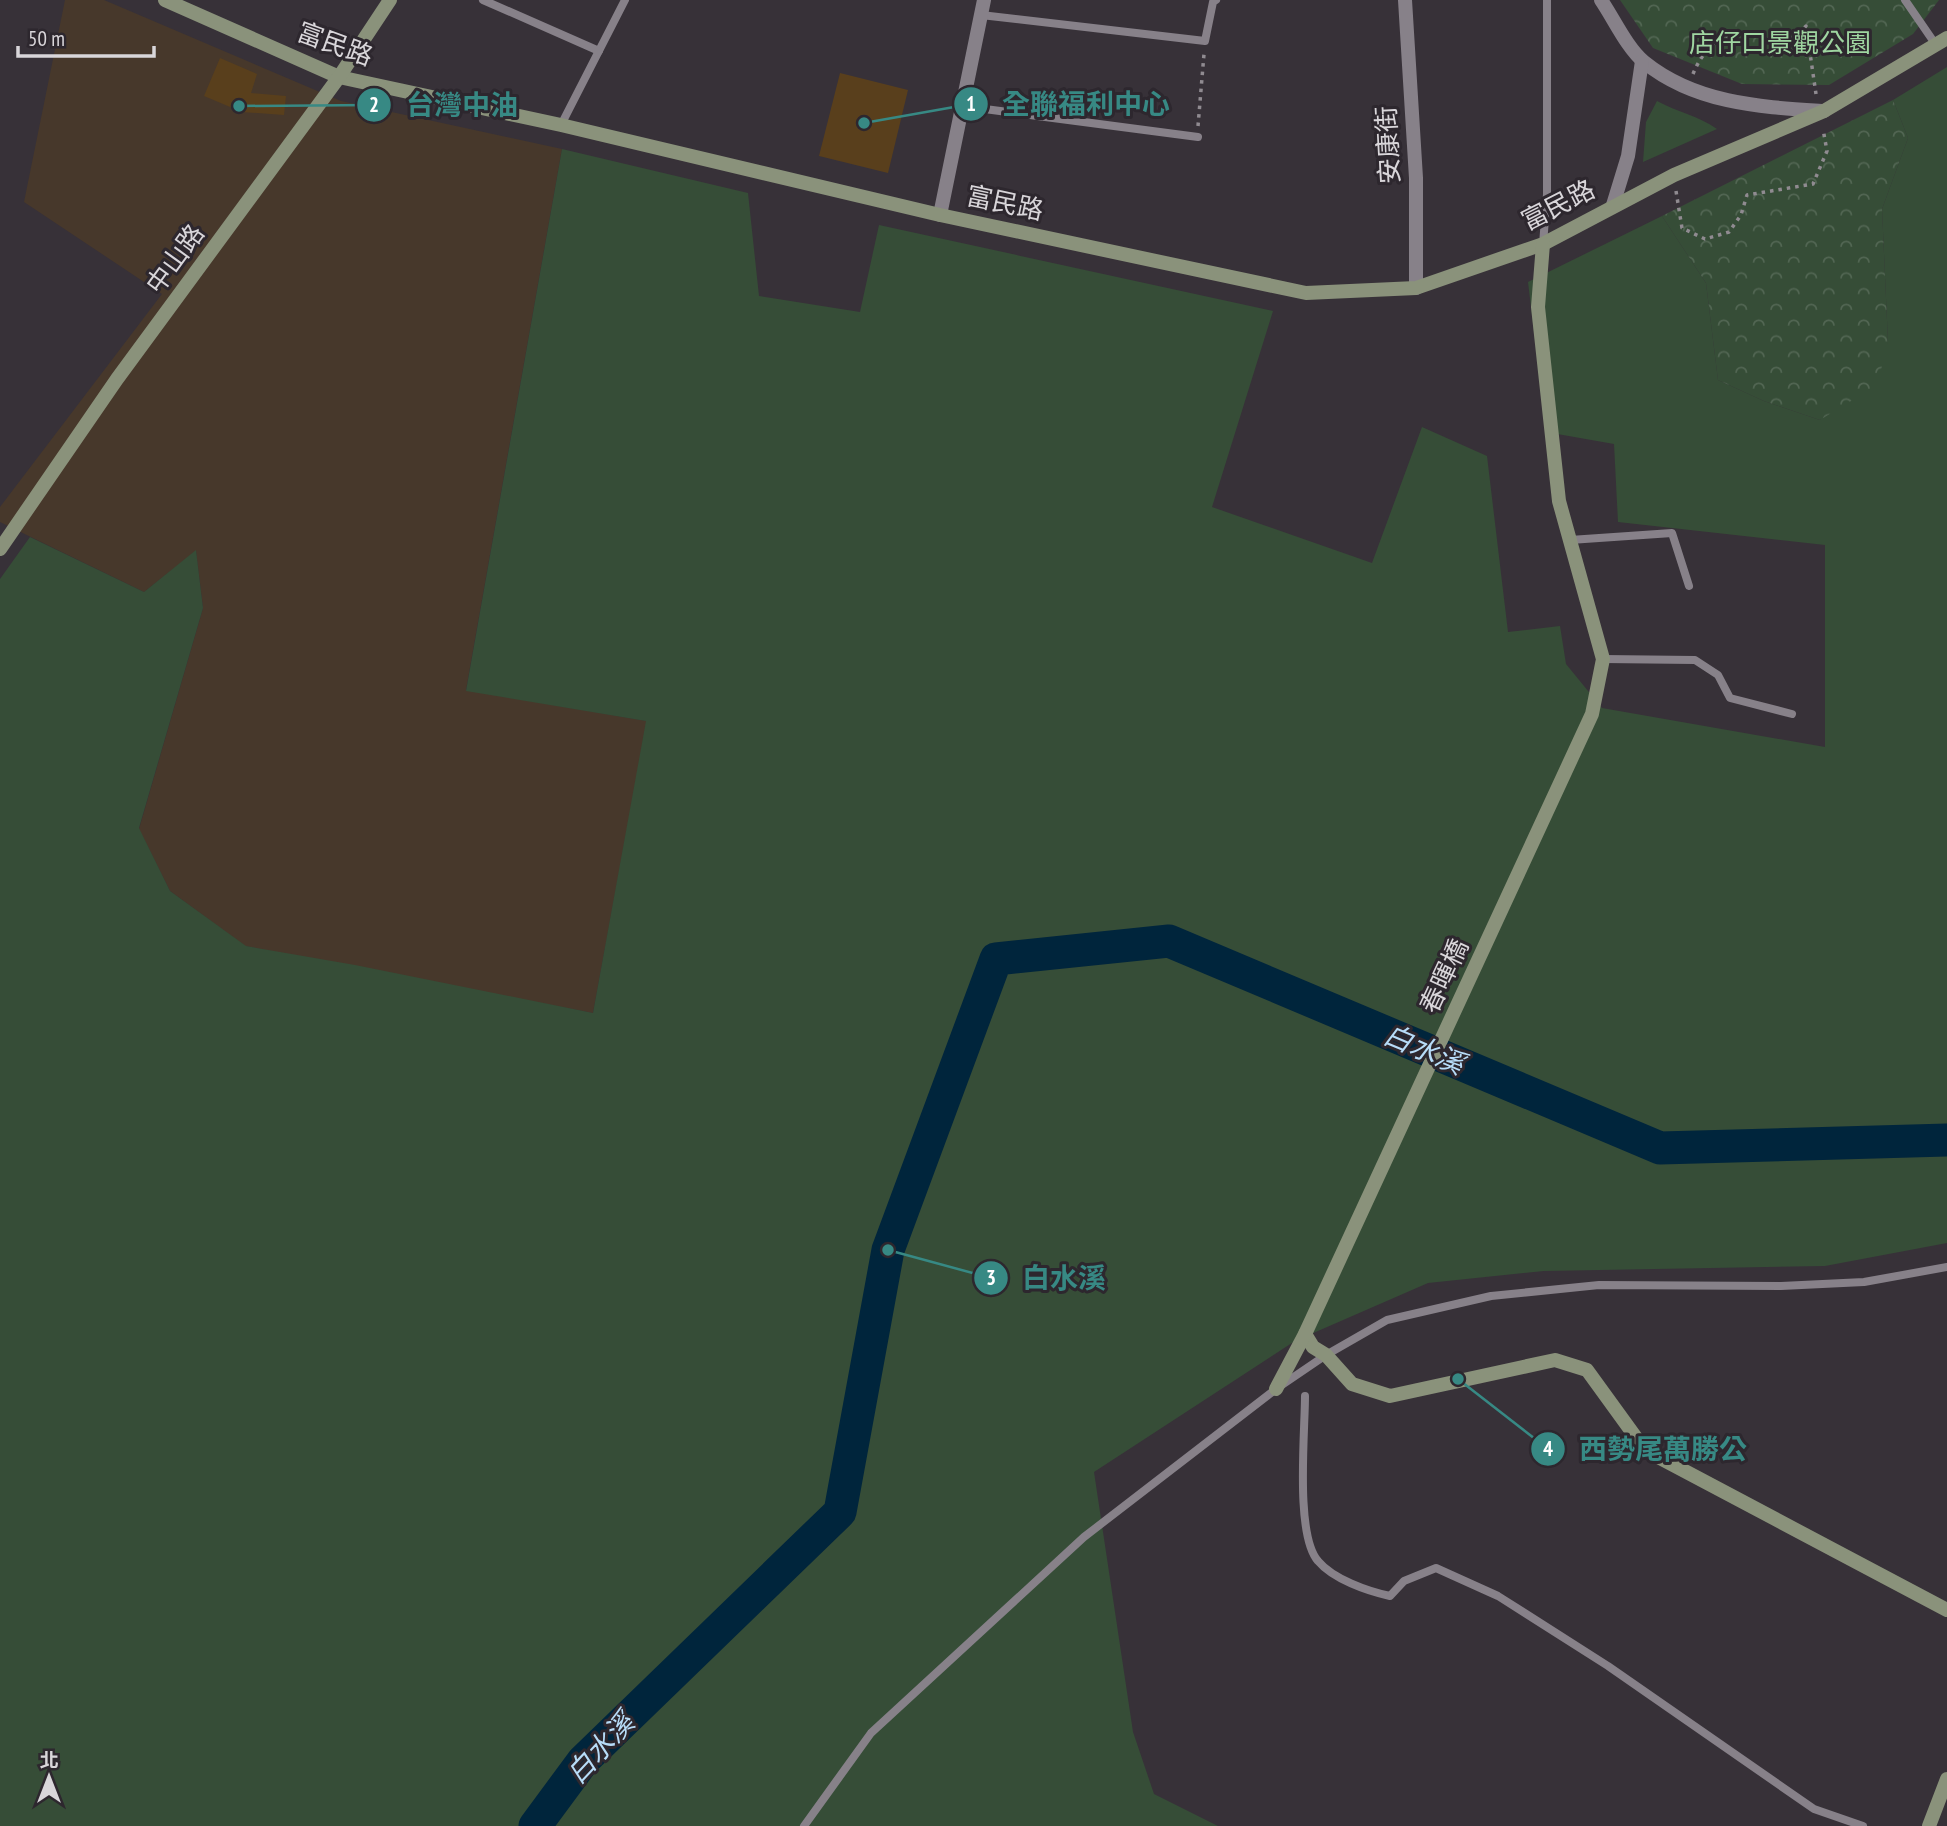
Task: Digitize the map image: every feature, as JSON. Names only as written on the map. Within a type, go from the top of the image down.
[{"type":"main road","name":"富民路","points":[[165,0],[339,77],[561,125],[940,215],[1306,293],[1416,288],[1543,244],[1674,175],[1824,111],[1942,42]]},
{"type":"main road","name":"中山路","points":[[0,549],[117,379],[339,77],[390,0]]},
{"type":"main road","points":[[1543,244],[1538,307],[1559,501],[1602,659]]},
{"type":"main road","name":"春暉橋","points":[[1276,1389],[1305,1334],[1592,715],[1602,659]]},
{"type":"main road","points":[[1305,1334],[1313,1347],[1326,1354],[1352,1384],[1390,1396],[1555,1360],[1587,1370],[1645,1450],[1947,1610]]},
{"type":"main road","points":[[1930,1826],[1947,1779]]},
{"type":"street","name":"安康街","points":[[1405,0],[1416,177],[1416,288]]},
{"type":"street","points":[[1601,0],[1642,61],[1687,89],[1750,106],[1824,111]]},
{"type":"street","points":[[940,215],[982,7]]},
{"type":"street","points":[[1613,205],[1628,156],[1642,61]]},
{"type":"lane","points":[[483,0],[599,51]]},
{"type":"lane","points":[[561,125],[625,0]]},
{"type":"lane","points":[[982,7],[1205,41],[1213,2],[1216,0]]},
{"type":"lane","points":[[1543,244],[1547,194],[1547,0]]},
{"type":"lane","points":[[1905,0],[1942,42]]},
{"type":"lane","points":[[962,106],[1198,137]]},
{"type":"lane","points":[[1570,540],[1672,533],[1689,586]]},
{"type":"lane","points":[[1602,659],[1695,660],[1718,675],[1730,698],[1792,714]]},
{"type":"lane","points":[[804,1826],[871,1733],[1084,1537],[1276,1389],[1326,1354],[1387,1320],[1491,1296],[1599,1285],[1781,1286],[1864,1282],[1947,1267]]},
{"type":"lane","points":[[1305,1396],[1304,1524],[1316,1560],[1332,1574],[1390,1596],[1404,1581],[1436,1567],[1498,1596],[1608,1666],[1814,1809],[1863,1826]]},
{"type":"path","points":[[1687,89],[1700,57],[1717,39],[1749,33],[1772,41],[1783,40],[1794,38],[1806,26],[1807,44]]},
{"type":"path","points":[[1198,137],[1205,41]]},
{"type":"path","points":[[1674,175],[1682,228],[1705,239],[1729,232],[1741,215],[1747,195],[1813,184],[1827,151]]},
{"type":"shaded area","points":[[65,0],[104,0],[341,101],[562,149],[466,690],[647,721],[593,1013],[245,946],[170,891],[139,829],[203,608],[196,551],[144,592],[0,522],[0,507],[162,294],[24,202]]},
{"type":"green space","name":"店仔口景觀公園","points":[[1620,0],[1939,0],[1913,34],[1829,85],[1742,84],[1653,48]]},
{"type":"green space","points":[[1947,67],[1947,1243],[1825,1266],[1544,1271],[1428,1283],[1295,1341],[1094,1472],[1133,1732],[1154,1794],[1218,1826],[0,1826],[0,579],[30,537],[144,592],[196,550],[203,608],[139,828],[170,891],[246,946],[593,1013],[646,721],[466,691],[562,149],[748,193],[759,296],[860,312],[879,225],[1273,311],[1212,507],[1372,563],[1422,427],[1487,456],[1508,632],[1560,626],[1566,664],[1602,708],[1825,747],[1825,545],[1618,522],[1614,444],[1546,432],[1528,282],[1662,216],[1706,283],[1718,380],[1764,401],[1820,420],[1888,343],[1882,209],[1908,138],[1893,100]]},
{"type":"green space","points":[[1893,100],[1908,138],[1882,209],[1888,343],[1877,385],[1820,420],[1764,401],[1718,380],[1706,283],[1662,216]]},
{"type":"green space","points":[[1657,101],[1717,129],[1643,162],[1646,122]]},
{"type":"building","points":[[220,58],[257,74],[251,93],[286,96],[284,115],[242,112],[204,96]]},
{"type":"building","points":[[840,73],[908,90],[888,173],[819,156]]},
{"type":"waterway","name":"白水溪","points":[[535,1826],[583,1761],[840,1512],[888,1250],[996,959],[1169,941],[1660,1148],[1947,1140]]},
{"type":"place","name":"台灣中油","points":[[239,106]]},
{"type":"place","name":"全聯福利中心","points":[[864,123]]},
{"type":"place","name":"白水溪","points":[[888,1250]]},
{"type":"place","name":"西勢尾萬勝公","points":[[1458,1379]]}]
